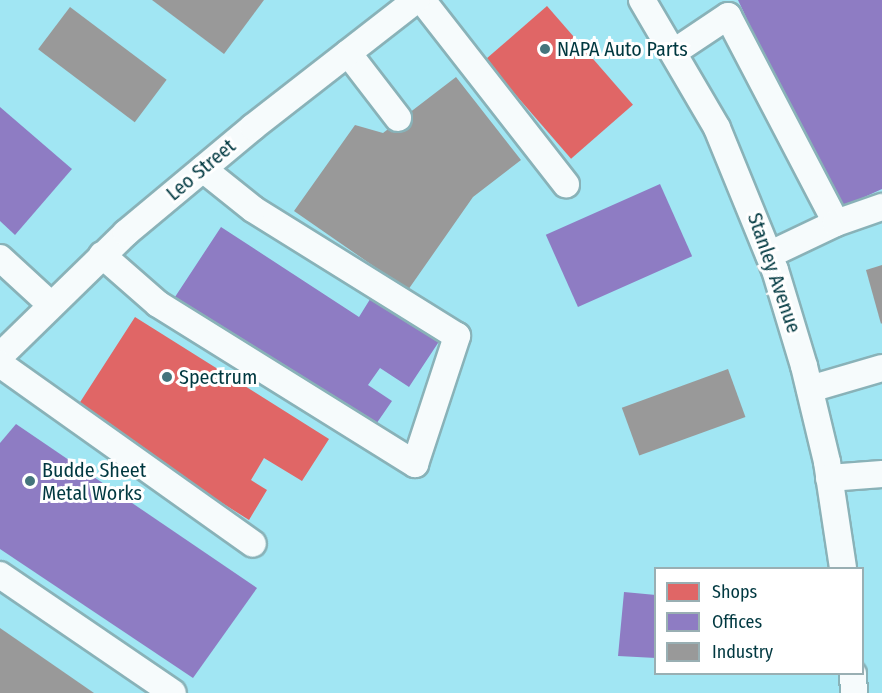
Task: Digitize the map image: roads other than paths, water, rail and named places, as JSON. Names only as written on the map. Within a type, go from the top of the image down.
[{"type":"street","name":"Leo Street","points":[[0,356],[102,255],[203,169],[416,0]]},
{"type":"street","points":[[422,0],[566,184]]},
{"type":"street","name":"Stanley Avenue","points":[[642,0],[717,128],[769,255],[810,389],[829,478],[843,567]]},
{"type":"street","points":[[674,52],[728,16],[836,224]]},
{"type":"street","points":[[348,52],[398,118]]},
{"type":"street","points":[[102,255],[158,304],[415,464],[457,336],[253,209],[203,169]]},
{"type":"street","points":[[769,255],[836,224],[882,207]]},
{"type":"street","points":[[0,258],[50,304]]},
{"type":"street","points":[[0,364],[254,544]]},
{"type":"street","points":[[810,389],[882,368]]},
{"type":"street","points":[[829,478],[882,474]]},
{"type":"street","points":[[0,575],[173,693]]},
{"type":"street","points":[[853,675],[854,693]]},
{"type":"place","name":"NAPA Auto Parts","points":[[545,49]]},
{"type":"place","name":"Spectrum","points":[[167,377]]},
{"type":"place","name":"Budde Sheet Metal Works","points":[[30,481]]}]
